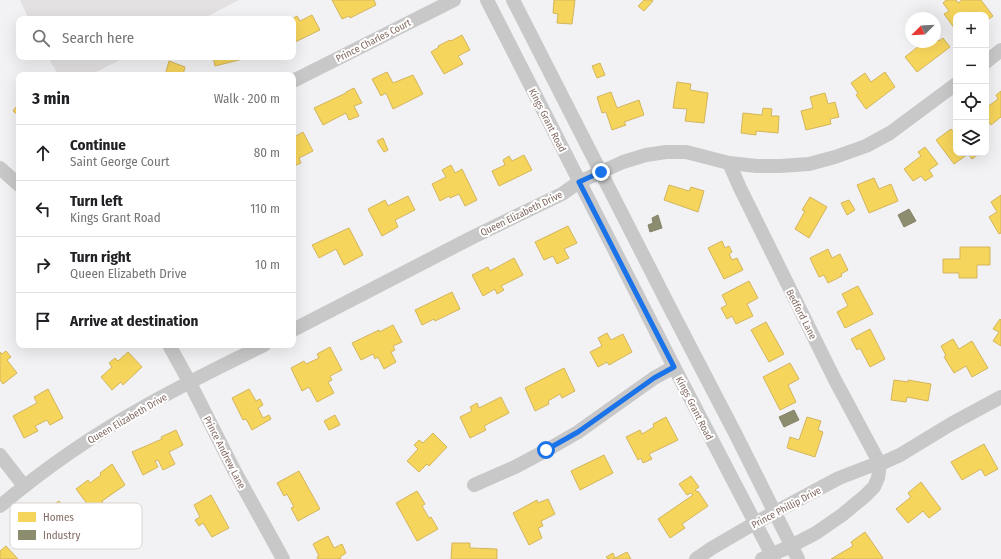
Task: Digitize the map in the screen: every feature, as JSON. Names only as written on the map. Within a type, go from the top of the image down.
[{"type":"street","name":"Prince Charles Court","points":[[296,79],[454,0]]},
{"type":"street","name":"Kings Grant Road","points":[[487,0],[755,523],[769,558]]},
{"type":"street","points":[[513,0],[798,559]]},
{"type":"street","points":[[989,60],[1001,50]]},
{"type":"street","name":"Queen Elizabeth Drive","points":[[296,328],[473,237],[562,194],[579,182],[623,162],[646,155],[666,152],[686,152],[712,159],[757,166],[809,164],[835,158],[866,146],[890,133],[953,86]]},
{"type":"street","name":"Bedford Lane","points":[[729,162],[740,188],[835,380],[880,464]]},
{"type":"street","points":[[0,168],[16,182]]},
{"type":"street","name":"Prince Andrew Lane","points":[[171,348],[190,382],[234,470],[283,559]]},
{"type":"street","name":"Queen Elizabeth Drive","points":[[0,506],[24,486],[90,439],[190,382],[258,348]]},
{"type":"street","points":[[474,485],[515,467],[578,432],[654,378],[674,367]]},
{"type":"street","name":"Prince Phillip Drive","points":[[696,559],[774,512],[839,478],[870,466],[880,464],[900,455],[951,424],[1001,397]]},
{"type":"street","points":[[0,455],[24,486]]},
{"type":"street","points":[[769,558],[816,533],[842,515],[865,496],[874,487],[878,478],[880,464]]},
{"type":"shaded area","points":[[20,0],[239,0],[208,16],[28,16]]},
{"type":"shaded area","points":[[50,60],[120,60],[96,72],[56,72]]},
{"type":"building: Homes","points":[[332,0],[374,0],[376,5],[350,18],[349,16],[342,19]]},
{"type":"building: Homes","points":[[554,0],[575,0],[572,24],[557,23],[558,14],[553,13]]},
{"type":"building: Homes","points":[[644,0],[653,1],[644,11],[638,6]]},
{"type":"building: Homes","points":[[946,0],[956,0],[958,3],[962,0],[981,0],[993,16],[989,19],[989,12],[953,12],[953,26],[944,14],[949,11],[943,3]]},
{"type":"building: Homes","points":[[312,15],[320,30],[296,42],[296,17],[300,21]]},
{"type":"building: Homes","points":[[462,35],[470,50],[458,56],[463,64],[444,74],[431,52],[439,47],[438,46]]},
{"type":"building: Homes","points":[[943,38],[950,47],[917,72],[905,57],[916,48],[941,48],[941,40]]},
{"type":"building: Homes","points":[[214,60],[239,60],[215,66]]},
{"type":"building: Homes","points":[[169,61],[185,67],[184,72],[166,72]]},
{"type":"building: Homes","points":[[600,63],[605,75],[597,78],[592,66]]},
{"type":"building: Homes","points":[[387,72],[393,83],[413,75],[423,94],[393,109],[386,93],[381,96],[372,79]]},
{"type":"building: Homes","points":[[885,72],[895,87],[866,109],[856,95],[858,93],[851,83],[865,73],[871,82]]},
{"type":"building: Homes","points":[[677,82],[691,84],[690,90],[708,93],[704,123],[685,121],[687,109],[673,108]]},
{"type":"building: Homes","points":[[354,88],[362,103],[354,106],[359,116],[349,120],[346,113],[323,125],[314,108]]},
{"type":"building: Homes","points":[[1001,91],[1001,117],[991,125],[989,122],[989,106],[998,99],[996,95]]},
{"type":"building: Homes","points":[[611,92],[617,108],[639,100],[644,115],[624,122],[626,125],[612,130],[606,112],[602,113],[597,97]]},
{"type":"building: Homes","points":[[825,93],[828,104],[835,102],[839,117],[830,119],[831,124],[806,130],[801,111],[813,108],[810,97]]},
{"type":"building: Homes","points":[[763,108],[772,109],[771,116],[779,116],[778,133],[756,131],[756,135],[741,133],[743,113],[762,115]]},
{"type":"building: Homes","points":[[951,129],[953,131],[953,156],[965,156],[954,164],[936,140]]},
{"type":"building: Homes","points":[[303,132],[313,151],[299,158],[301,163],[296,165],[296,136]]},
{"type":"building: Homes","points":[[383,138],[388,150],[384,152],[377,141]]},
{"type":"building: Homes","points":[[925,147],[938,164],[929,170],[933,176],[925,181],[921,176],[913,181],[904,169],[921,156],[918,152]]},
{"type":"building: Homes","points":[[524,155],[532,170],[499,186],[492,171],[505,165],[503,160],[509,156],[512,161]]},
{"type":"building: Homes","points":[[451,165],[455,173],[462,169],[477,200],[465,206],[459,194],[450,198],[449,196],[440,201],[432,184],[446,177],[442,170]]},
{"type":"building: Homes","points":[[874,178],[879,189],[891,184],[898,201],[869,213],[857,185]]},
{"type":"building: Homes","points":[[669,185],[689,191],[691,187],[704,191],[698,212],[664,200]]},
{"type":"building: Homes","points":[[1001,195],[1001,233],[999,234],[989,217],[997,212],[991,202]]},
{"type":"building: Homes","points":[[408,196],[415,210],[395,220],[398,227],[382,236],[368,209],[385,200],[388,206]]},
{"type":"building: Homes","points":[[810,197],[827,207],[809,238],[795,229],[805,211],[802,210]]},
{"type":"building: Homes","points":[[849,200],[855,210],[847,215],[841,203]]},
{"type":"building: Homes","points":[[568,226],[577,243],[564,249],[569,258],[557,264],[553,256],[544,260],[535,242]]},
{"type":"building: Homes","points":[[349,228],[363,255],[344,265],[336,249],[319,258],[312,245]]},
{"type":"building: Homes","points":[[722,241],[725,248],[729,246],[732,252],[729,254],[732,260],[737,258],[743,270],[724,279],[708,248]]},
{"type":"building: Homes","points":[[960,247],[990,247],[990,265],[977,265],[977,278],[959,278],[959,273],[943,273],[943,259],[960,259]]},
{"type":"building: Homes","points":[[828,249],[832,258],[840,254],[848,270],[841,274],[842,276],[828,283],[824,275],[819,277],[810,258]]},
{"type":"building: Homes","points":[[514,258],[523,275],[501,286],[504,290],[497,294],[495,289],[483,296],[472,275],[488,267],[490,271]]},
{"type":"building: Homes","points":[[749,281],[758,298],[747,304],[753,316],[736,324],[732,316],[727,319],[721,308],[727,305],[722,295]]},
{"type":"building: Homes","points":[[858,286],[873,314],[845,328],[837,312],[848,306],[842,294]]},
{"type":"building: Homes","points":[[452,292],[460,309],[435,321],[434,319],[422,325],[415,310]]},
{"type":"building: Homes","points":[[1000,319],[1001,346],[993,341],[999,332],[993,329]]},
{"type":"building: Homes","points":[[766,322],[784,354],[769,362],[751,330]]},
{"type":"building: Homes","points":[[393,325],[402,342],[393,346],[395,350],[391,352],[396,362],[384,369],[378,357],[375,359],[373,354],[361,360],[352,343]]},
{"type":"building: Homes","points":[[870,329],[885,359],[870,367],[860,348],[857,350],[851,339]]},
{"type":"building: Homes","points":[[607,333],[611,340],[623,334],[632,352],[609,365],[607,362],[598,367],[590,352],[602,346],[598,338]]},
{"type":"building: Homes","points":[[953,339],[959,349],[972,341],[988,368],[972,377],[966,366],[954,373],[944,357],[946,356],[941,346]]},
{"type":"building: Homes","points":[[330,347],[342,370],[330,376],[332,380],[328,382],[334,393],[317,402],[309,387],[302,391],[291,368],[304,361],[306,364],[319,358],[317,354]]},
{"type":"building: Homes","points":[[6,351],[11,357],[7,360],[17,373],[3,384],[0,380],[0,352],[2,354]]},
{"type":"building: Homes","points":[[128,352],[142,367],[123,385],[121,382],[112,390],[101,377],[112,367],[109,363],[115,358],[118,361]]},
{"type":"building: Homes","points":[[790,363],[799,379],[788,385],[796,402],[780,410],[763,377]]},
{"type":"building: Homes","points":[[564,368],[575,391],[562,398],[560,394],[548,401],[549,404],[535,411],[525,388]]},
{"type":"building: Homes","points":[[894,380],[908,382],[908,380],[931,384],[928,401],[907,397],[906,402],[891,400]]},
{"type":"building: Homes","points":[[48,389],[63,418],[50,425],[47,420],[35,426],[38,431],[24,438],[13,416],[37,403],[34,397]]},
{"type":"building: Homes","points":[[249,389],[256,401],[260,399],[263,405],[258,408],[263,418],[269,415],[271,419],[252,430],[246,419],[243,420],[232,398]]},
{"type":"building: Homes","points":[[501,397],[509,413],[484,426],[486,430],[470,438],[460,417],[472,411],[470,407],[477,403],[479,408]]},
{"type":"building: Homes","points":[[335,415],[340,425],[329,430],[324,421]]},
{"type":"building: Homes","points":[[666,417],[678,440],[649,454],[652,459],[643,463],[641,458],[638,460],[626,437],[640,430],[642,434],[654,427],[653,424]]},
{"type":"building: Homes","points":[[807,417],[821,421],[818,430],[823,432],[815,457],[787,448],[790,437],[799,440]]},
{"type":"building: Homes","points":[[176,430],[183,445],[169,452],[175,464],[163,470],[158,460],[155,461],[158,467],[143,475],[132,452],[162,439],[161,437]]},
{"type":"building: Homes","points":[[433,433],[447,447],[429,466],[427,464],[419,472],[407,461],[418,449],[414,445],[419,440],[423,443]]},
{"type":"building: Homes","points":[[984,444],[998,469],[985,476],[981,469],[962,480],[951,462]]},
{"type":"building: Homes","points":[[604,455],[613,473],[580,490],[571,471]]},
{"type":"building: Homes","points":[[112,464],[125,485],[102,501],[103,503],[86,503],[76,489],[88,480],[90,483],[101,475],[100,473]]},
{"type":"building: Homes","points":[[299,471],[320,509],[298,521],[291,508],[294,507],[287,494],[284,496],[277,483]]},
{"type":"building: Homes","points":[[691,476],[699,487],[695,490],[697,492],[698,491],[708,506],[682,524],[685,528],[670,538],[658,519],[693,495],[691,493],[687,495],[679,484]]},
{"type":"building: Homes","points":[[921,482],[941,509],[929,518],[923,511],[908,523],[896,509],[911,497],[908,493]]},
{"type":"building: Homes","points":[[417,491],[425,504],[422,506],[438,529],[417,541],[396,503]]},
{"type":"building: Homes","points":[[211,495],[229,528],[212,537],[203,523],[199,526],[195,520],[200,517],[194,505]]},
{"type":"building: Homes","points":[[548,499],[555,514],[541,521],[543,526],[538,528],[542,538],[529,545],[513,513],[537,500],[538,503]]},
{"type":"building: Homes","points":[[865,532],[883,558],[831,559],[853,546],[851,542]]},
{"type":"building: Homes","points":[[328,536],[334,548],[342,544],[346,553],[340,557],[341,559],[318,559],[317,557],[319,556],[313,544]]},
{"type":"building: Homes","points":[[452,543],[470,543],[470,548],[497,549],[497,559],[451,559]]},
{"type":"building: Homes","points":[[6,546],[18,559],[0,559],[0,551]]},
{"type":"building: Homes","points":[[627,552],[631,559],[608,559],[606,557],[613,553],[615,558]]},
{"type":"building: Industry","points":[[909,209],[916,221],[904,227],[898,215]]},
{"type":"building: Industry","points":[[658,215],[662,228],[650,232],[648,225],[653,223],[652,218]]},
{"type":"building: Industry","points":[[794,410],[799,420],[784,427],[779,417]]},
{"type":"route","points":[[546,450],[578,432],[654,378],[674,367],[579,182],[601,172]]}]
